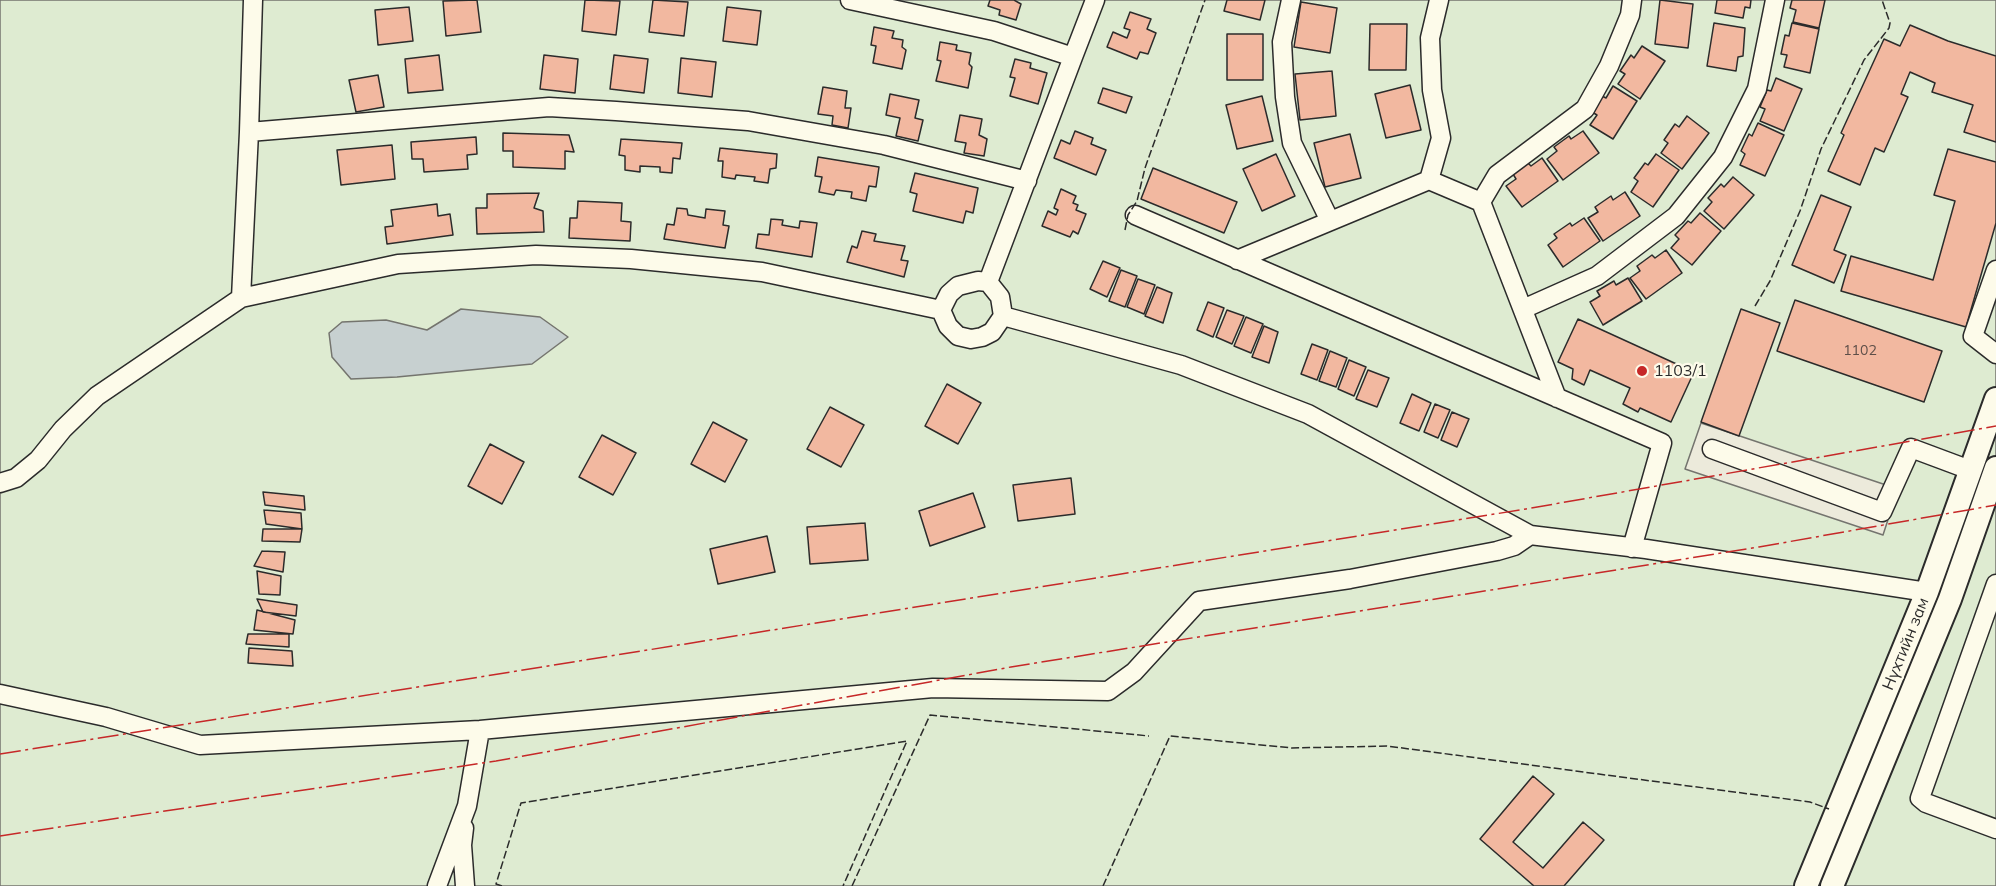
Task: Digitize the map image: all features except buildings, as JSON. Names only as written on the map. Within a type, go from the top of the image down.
[{"type":"main road","name":"Нүхтийн зам","points":[[1806,886],[1927,592],[1996,399]]},
{"type":"main road","name":"Нүхтийн зам","points":[[1832,886],[1950,599],[1996,468]]},
{"type":"street","points":[[241,298],[253,0]]},
{"type":"street","points":[[850,0],[994,31],[1073,57]]},
{"type":"street","points":[[988,282],[1095,0]]},
{"type":"street","points":[[1291,0],[1282,42],[1285,97],[1292,143],[1330,221]]},
{"type":"street","points":[[1429,180],[1441,138],[1432,90],[1430,38],[1439,0]]},
{"type":"street","points":[[1481,202],[1497,175],[1586,109],[1609,66],[1630,15],[1632,0]]},
{"type":"street","points":[[1523,309],[1597,276],[1676,216],[1723,157],[1757,89],[1775,0]]},
{"type":"street","points":[[249,132],[549,107],[748,121],[884,145],[1027,181]]},
{"type":"street","points":[[1237,260],[1429,180],[1481,202],[1557,398]]},
{"type":"street","points":[[1135,215],[1662,443],[1632,548]]},
{"type":"street","points":[[0,483],[16,478],[38,460],[63,429],[97,396],[241,298],[387,266],[536,255],[631,258],[762,272],[941,310]]},
{"type":"street","points":[[1996,270],[1973,336],[1996,354]]},
{"type":"street","points":[[978,281],[988,282],[1000,297],[1003,316],[992,332],[971,339],[958,336],[948,326],[941,310],[949,294],[958,286],[978,281]]},
{"type":"street","points":[[1003,316],[1181,365],[1308,414],[1455,491],[1530,535],[1927,592]]},
{"type":"street","points":[[1712,449],[1882,512],[1911,448],[1970,470]]},
{"type":"street","points":[[0,694],[106,717],[200,746],[480,730],[933,688],[1108,691],[1134,672],[1199,601],[1350,579],[1497,551],[1514,546],[1530,535]]},
{"type":"street","points":[[1996,584],[1920,798],[1926,803],[1996,829]]},
{"type":"street","points":[[465,886],[462,845],[480,730]]},
{"type":"street","points":[[437,886],[467,806]]},
{"type":"green space","points":[[0,0],[1996,0],[1996,886],[0,886]]},
{"type":"shaded area","points":[[461,309],[540,317],[568,337],[532,364],[397,377],[351,379],[332,357],[329,333],[342,322],[386,320],[427,330]]},
{"type":"shaded area","points":[[1701,423],[1898,489],[1883,535],[1685,469]]},
{"type":"fence","points":[[1125,230],[1128,215],[1137,201],[1145,168],[1205,0]]},
{"type":"fence","points":[[1755,306],[1770,281],[1800,211],[1821,149],[1864,60],[1889,28],[1890,23],[1882,0]]},
{"type":"fence","points":[[852,886],[930,715],[1149,736]]},
{"type":"fence","points":[[1103,886],[1170,736],[1292,748],[1387,746],[1810,802],[1829,809]]},
{"type":"fence","points":[[502,886],[496,884],[521,803],[907,741],[843,886]]},
{"type":"power","points":[[0,754],[1526,509],[1996,426]]},
{"type":"power","points":[[0,836],[496,761],[1011,667],[1759,547],[1996,505]]},
{"type":"place","name":"1103/1","points":[[1642,371]]}]
